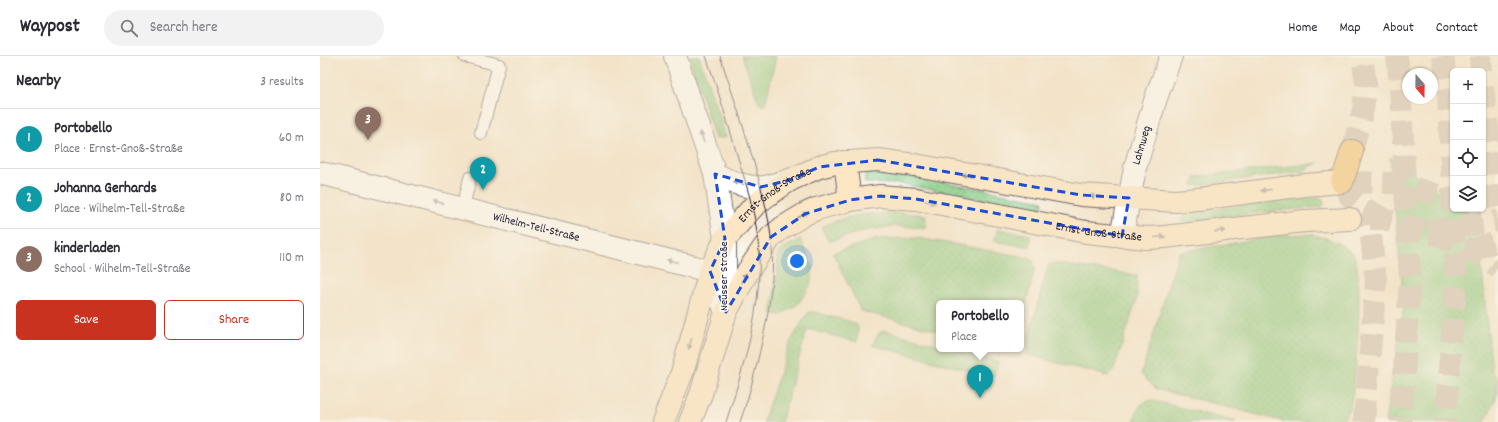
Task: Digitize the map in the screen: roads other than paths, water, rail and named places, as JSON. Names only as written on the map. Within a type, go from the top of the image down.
[{"type":"highway","points":[[1342,182],[1352,151]]},
{"type":"street","name":"Neusser Straße","points":[[675,56],[714,174],[725,239],[726,312],[701,394],[690,422]]},
{"type":"street","name":"Lahnweg","points":[[1122,236],[1135,168],[1155,101],[1171,56]]},
{"type":"street","name":"Ernst-Gnoß-Straße","points":[[710,271],[725,239],[753,207],[790,180],[819,167],[845,162],[878,160],[915,165],[1081,195],[1176,201],[1305,185],[1342,182]]},
{"type":"street","points":[[845,162],[850,200]]},
{"type":"street","name":"Wilhelm-Tell-Straße","points":[[320,173],[710,271]]},
{"type":"street","points":[[714,174],[724,179],[761,187],[790,180]]},
{"type":"street","name":"Ernst-Gnoß-Straße","points":[[726,312],[748,271],[771,237],[782,228],[805,214],[816,209],[850,200],[880,196],[916,199],[1086,232],[1122,236],[1164,237],[1305,220],[1350,219]]},
{"type":"street","name":"Neusser Straße","points":[[663,422],[683,370],[710,271]]},
{"type":"street","points":[[710,271],[726,312]]},
{"type":"lane","points":[[465,56],[499,66],[481,133]]},
{"type":"lane","points":[[463,208],[470,178]]},
{"type":"tunnel","points":[[1352,151],[1363,110],[1366,84],[1362,56]]},
{"type":"tunnel","points":[[1397,56],[1400,84],[1410,279],[1401,422]]},
{"type":"tunnel","points":[[1443,56],[1448,92],[1456,282],[1445,422]]},
{"type":"tunnel","points":[[1480,56],[1481,68]]},
{"type":"tunnel","points":[[1485,104],[1498,218]]},
{"type":"tunnel","points":[[1384,219],[1362,207],[1350,197],[1342,182],[1398,183],[1431,193],[1450,201]]},
{"type":"tunnel","points":[[1364,422],[1376,281],[1369,219]]},
{"type":"tunnel","points":[[1370,219],[1384,219],[1427,231],[1472,250],[1498,267]]},
{"type":"tunnel","points":[[1428,231],[1498,221]]},
{"type":"tunnel","points":[[1472,250],[1498,241]]},
{"type":"tram line","points":[[706,56],[749,193],[759,252],[758,295],[750,338],[745,360],[726,422]]},
{"type":"tram line","points":[[720,56],[760,184],[769,223],[772,249],[772,279],[767,318],[748,399],[740,422]]},
{"type":"place","name":"kinderladen","points":[[368,140]]},
{"type":"place","name":"Johanna Gerhards","points":[[483,190]]},
{"type":"place","name":"Portobello","points":[[980,398]]}]
